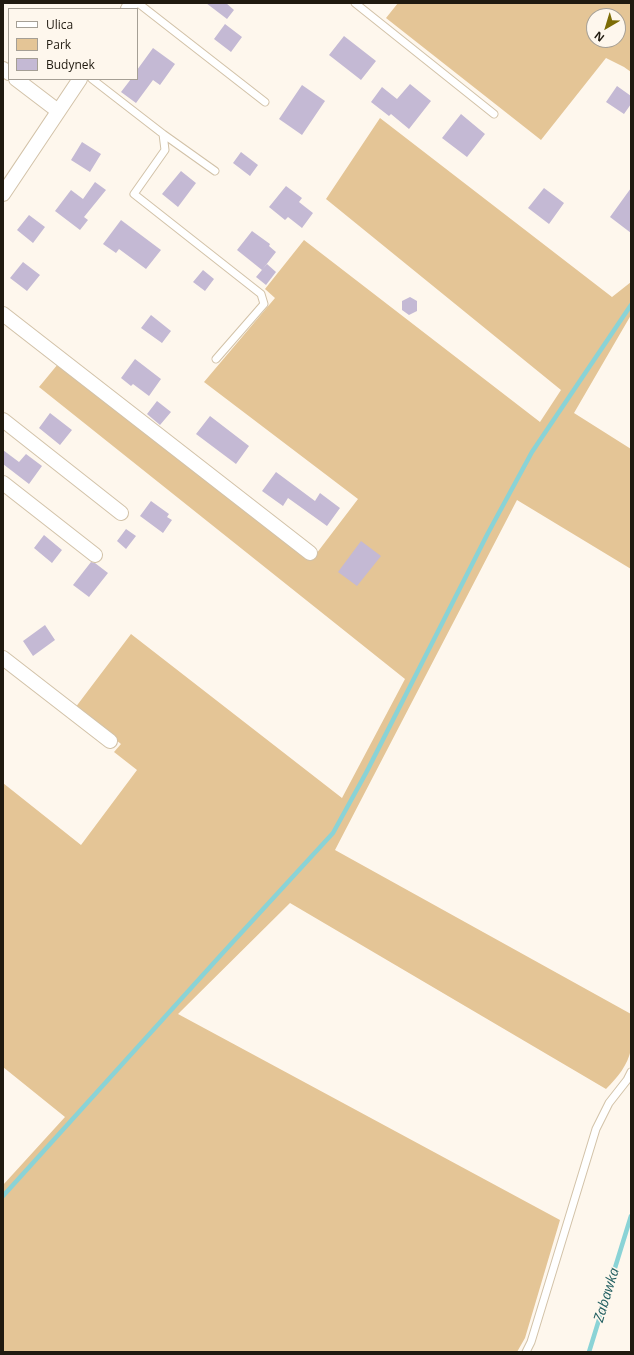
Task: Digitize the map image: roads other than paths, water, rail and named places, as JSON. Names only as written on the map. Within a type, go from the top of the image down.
[{"type":"street","points":[[17,80],[58,111]]},
{"type":"street","points":[[4,191],[79,80]]},
{"type":"street","points":[[3,314],[310,553]]},
{"type":"street","points":[[3,420],[121,513]]},
{"type":"street","points":[[3,483],[95,555]]},
{"type":"street","points":[[3,658],[110,741]]},
{"type":"lane","points":[[138,3],[265,102]]},
{"type":"lane","points":[[355,3],[494,114]]},
{"type":"lane","points":[[93,80],[163,134],[215,171]]},
{"type":"lane","points":[[163,134],[165,150],[134,194],[261,294],[264,304],[216,359]]},
{"type":"lane","points":[[526,1352],[531,1342],[596,1129],[609,1103],[627,1080],[631,1072]]},
{"type":"waterway","points":[[3,1196],[333,833],[366,773],[488,533],[532,452],[631,305]]},
{"type":"waterway","name":"Zabawka","points":[[589,1352],[631,1216]]}]
